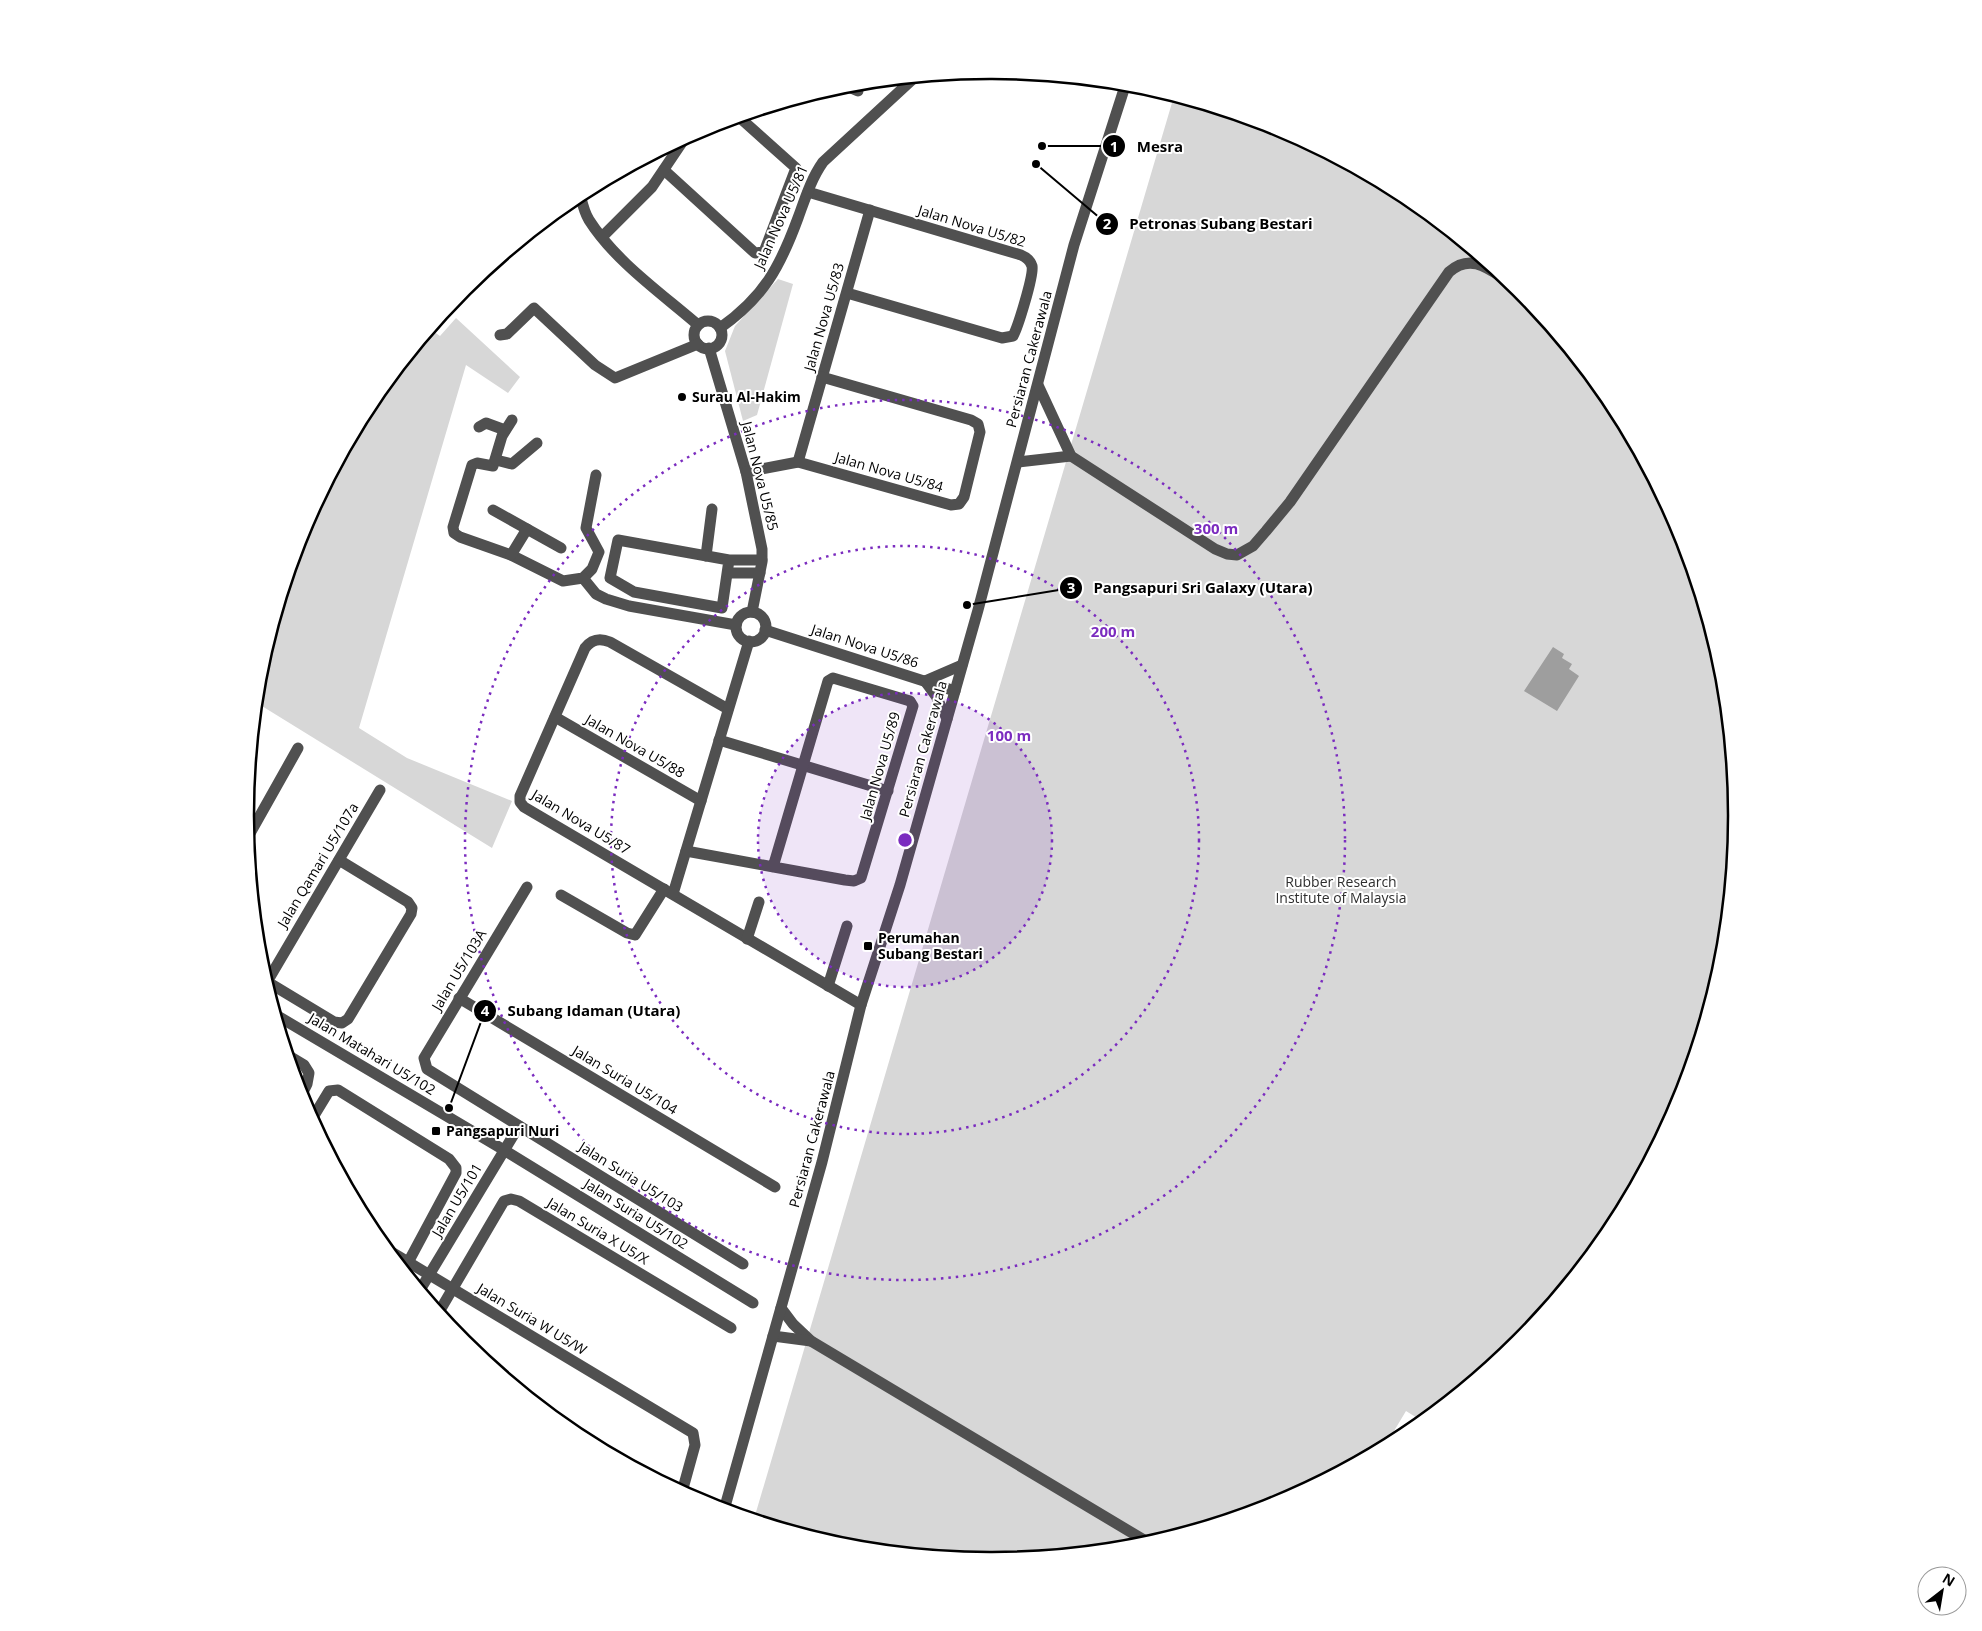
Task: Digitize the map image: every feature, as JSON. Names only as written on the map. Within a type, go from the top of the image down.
[{"type":"street","name":"Jalan Nova U5/81","points":[[720,328],[754,299],[774,273],[786,251],[808,192],[823,162],[908,84]]},
{"type":"street","name":"Persiaran Cakerawala","points":[[726,1502],[822,1162],[861,1005],[900,885],[955,691],[1018,462],[1074,245],[1123,91]]},
{"type":"street","points":[[664,170],[755,253],[762,254],[767,248],[796,168],[744,122]]},
{"type":"street","points":[[602,237],[634,206],[664,170],[678,149]]},
{"type":"street","name":"Jalan Nova U5/82","points":[[808,192],[1026,257],[1032,264],[1018,326],[1013,336],[1002,338],[848,293]]},
{"type":"street","points":[[583,202],[588,218],[602,237],[627,264],[698,325]]},
{"type":"street","name":"Jalan Nova U5/83","points":[[798,462],[848,293],[870,210]]},
{"type":"street","points":[[1038,385],[1071,456],[1215,549],[1227,554],[1245,552],[1253,546],[1290,502],[1449,272],[1458,264],[1481,266]]},
{"type":"street","points":[[500,336],[507,334],[534,308],[595,365],[615,378],[719,342],[722,334],[720,328],[710,321],[698,325]]},
{"type":"street","points":[[698,325],[694,336],[704,346]]},
{"type":"street","name":"Jalan Nova U5/85","points":[[704,346],[746,472],[762,549],[760,573],[752,612]]},
{"type":"street","name":"Jalan Nova U5/84","points":[[746,472],[798,462],[951,505],[959,504],[964,497],[980,432],[978,424],[971,420],[822,378]]},
{"type":"street","points":[[512,420],[505,430],[493,466],[477,462],[472,465],[453,527],[454,533],[460,537],[511,556],[558,580],[568,581],[583,578],[592,569],[599,552],[586,528],[596,475]]},
{"type":"street","points":[[479,427],[490,424],[505,430]]},
{"type":"street","points":[[496,460],[512,464],[537,443]]},
{"type":"street","points":[[1018,462],[1071,456]]},
{"type":"street","points":[[706,556],[712,509]]},
{"type":"street","points":[[493,510],[561,548]]},
{"type":"street","points":[[511,556],[527,529]]},
{"type":"street","points":[[729,560],[729,573],[722,608],[634,592],[610,578],[618,540],[729,560],[762,560]]},
{"type":"street","points":[[729,573],[760,573]]},
{"type":"street","points":[[583,578],[596,594],[606,599],[630,606],[736,625]]},
{"type":"street","points":[[752,612],[764,620],[765,630],[761,637],[749,641],[741,637],[736,625],[743,614],[752,612]]},
{"type":"street","name":"Jalan Nova U5/86","points":[[765,630],[955,691]]},
{"type":"street","name":"Jalan Nova U5/87","points":[[728,709],[610,642],[598,640],[590,642],[585,648],[520,796],[522,805],[861,1005]]},
{"type":"street","points":[[561,895],[627,933],[635,935],[668,892],[686,851],[749,641]]},
{"type":"street","points":[[947,719],[936,696],[925,681],[962,665]]},
{"type":"street","name":"Jalan Nova U5/89","points":[[686,851],[773,867],[845,880],[861,878],[912,706],[906,699],[830,678],[773,867]]},
{"type":"street","name":"Jalan Nova U5/88","points":[[555,717],[701,801]]},
{"type":"street","points":[[719,740],[888,791]]},
{"type":"street","points":[[254,825],[298,748]]},
{"type":"street","name":"Jalan Qamari U5/107a","points":[[271,973],[380,790]]},
{"type":"street","points":[[275,987],[334,1022],[342,1023],[348,1019],[411,914],[412,908],[408,902],[339,860]]},
{"type":"street","name":"Jalan U5/103A","points":[[426,1069],[424,1058],[527,886]]},
{"type":"street","points":[[747,939],[759,902]]},
{"type":"street","points":[[828,986],[847,926]]},
{"type":"street","name":"Jalan Suria U5/104","points":[[459,998],[775,1187]]},
{"type":"street","name":"Jalan Matahari U5/102","points":[[283,1019],[504,1150]]},
{"type":"street","points":[[296,1061],[304,1065],[309,1073],[306,1086]]},
{"type":"street","name":"Jalan Suria U5/103","points":[[426,1069],[743,1264]]},
{"type":"street","points":[[317,1111],[329,1091],[333,1089],[343,1093],[449,1159],[456,1168],[456,1173],[407,1266]]},
{"type":"street","name":"Jalan U5/101","points":[[423,1285],[519,1126]]},
{"type":"street","name":"Jalan Suria U5/102","points":[[504,1150],[753,1303]]},
{"type":"street","name":"Jalan Suria X U5/X","points":[[453,1289],[504,1201],[511,1199],[519,1200],[731,1328]]},
{"type":"street","name":"Jalan Suria W U5/W","points":[[408,1266],[429,1275],[453,1289],[690,1431],[696,1437],[684,1485]]},
{"type":"street","points":[[442,1307],[453,1289]]},
{"type":"street","points":[[781,1308],[793,1324],[811,1341],[1138,1537]]},
{"type":"street","points":[[774,1336],[811,1341]]},
{"type":"green space","name":"Rubber Research Institute of Malaysia","points":[[1172,102],[1228,118],[1273,135],[1359,177],[1440,231],[1477,262],[1545,330],[1576,367],[1604,406],[1652,490],[1672,534],[1689,579],[1703,625],[1714,672],[1726,767],[1728,816],[1721,912],[1714,959],[1703,1006],[1689,1052],[1672,1097],[1652,1141],[1629,1184],[1604,1225],[1576,1264],[1545,1301],[1477,1369],[1440,1400],[1416,1417],[1406,1411],[1393,1432],[1359,1454],[1317,1476],[1273,1496],[1228,1513],[1182,1527],[1135,1538],[1039,1551],[943,1551],[895,1546],[847,1538],[800,1527],[756,1513]]},
{"type":"green space","points":[[778,279],[793,284],[757,415],[743,421],[725,351],[735,326]]},
{"type":"green space","points":[[456,318],[520,377],[508,393],[466,365],[359,728],[407,758],[512,801],[492,848],[263,707],[268,672],[279,625],[293,579],[310,534],[330,490],[378,406],[406,367],[435,332],[440,336]]},
{"type":"shaded area","points":[[1553,647],[1564,654],[1562,658],[1572,664],[1569,669],[1579,676],[1557,711],[1524,691]]},
{"type":"place","name":"Mesra","points":[[1042,146]]},
{"type":"place","name":"Petronas Subang Bestari","points":[[1036,164]]},
{"type":"place","name":"Surau Al-Hakim","points":[[682,397]]},
{"type":"place","name":"Pangsapuri Sri Galaxy (Utara)","points":[[967,605]]},
{"type":"place","name":"Perumahan Subang Bestari","points":[[868,946]]},
{"type":"place","name":"Subang Idaman (Utara)","points":[[449,1108]]},
{"type":"place","name":"Pangsapuri Nuri","points":[[436,1131]]}]
